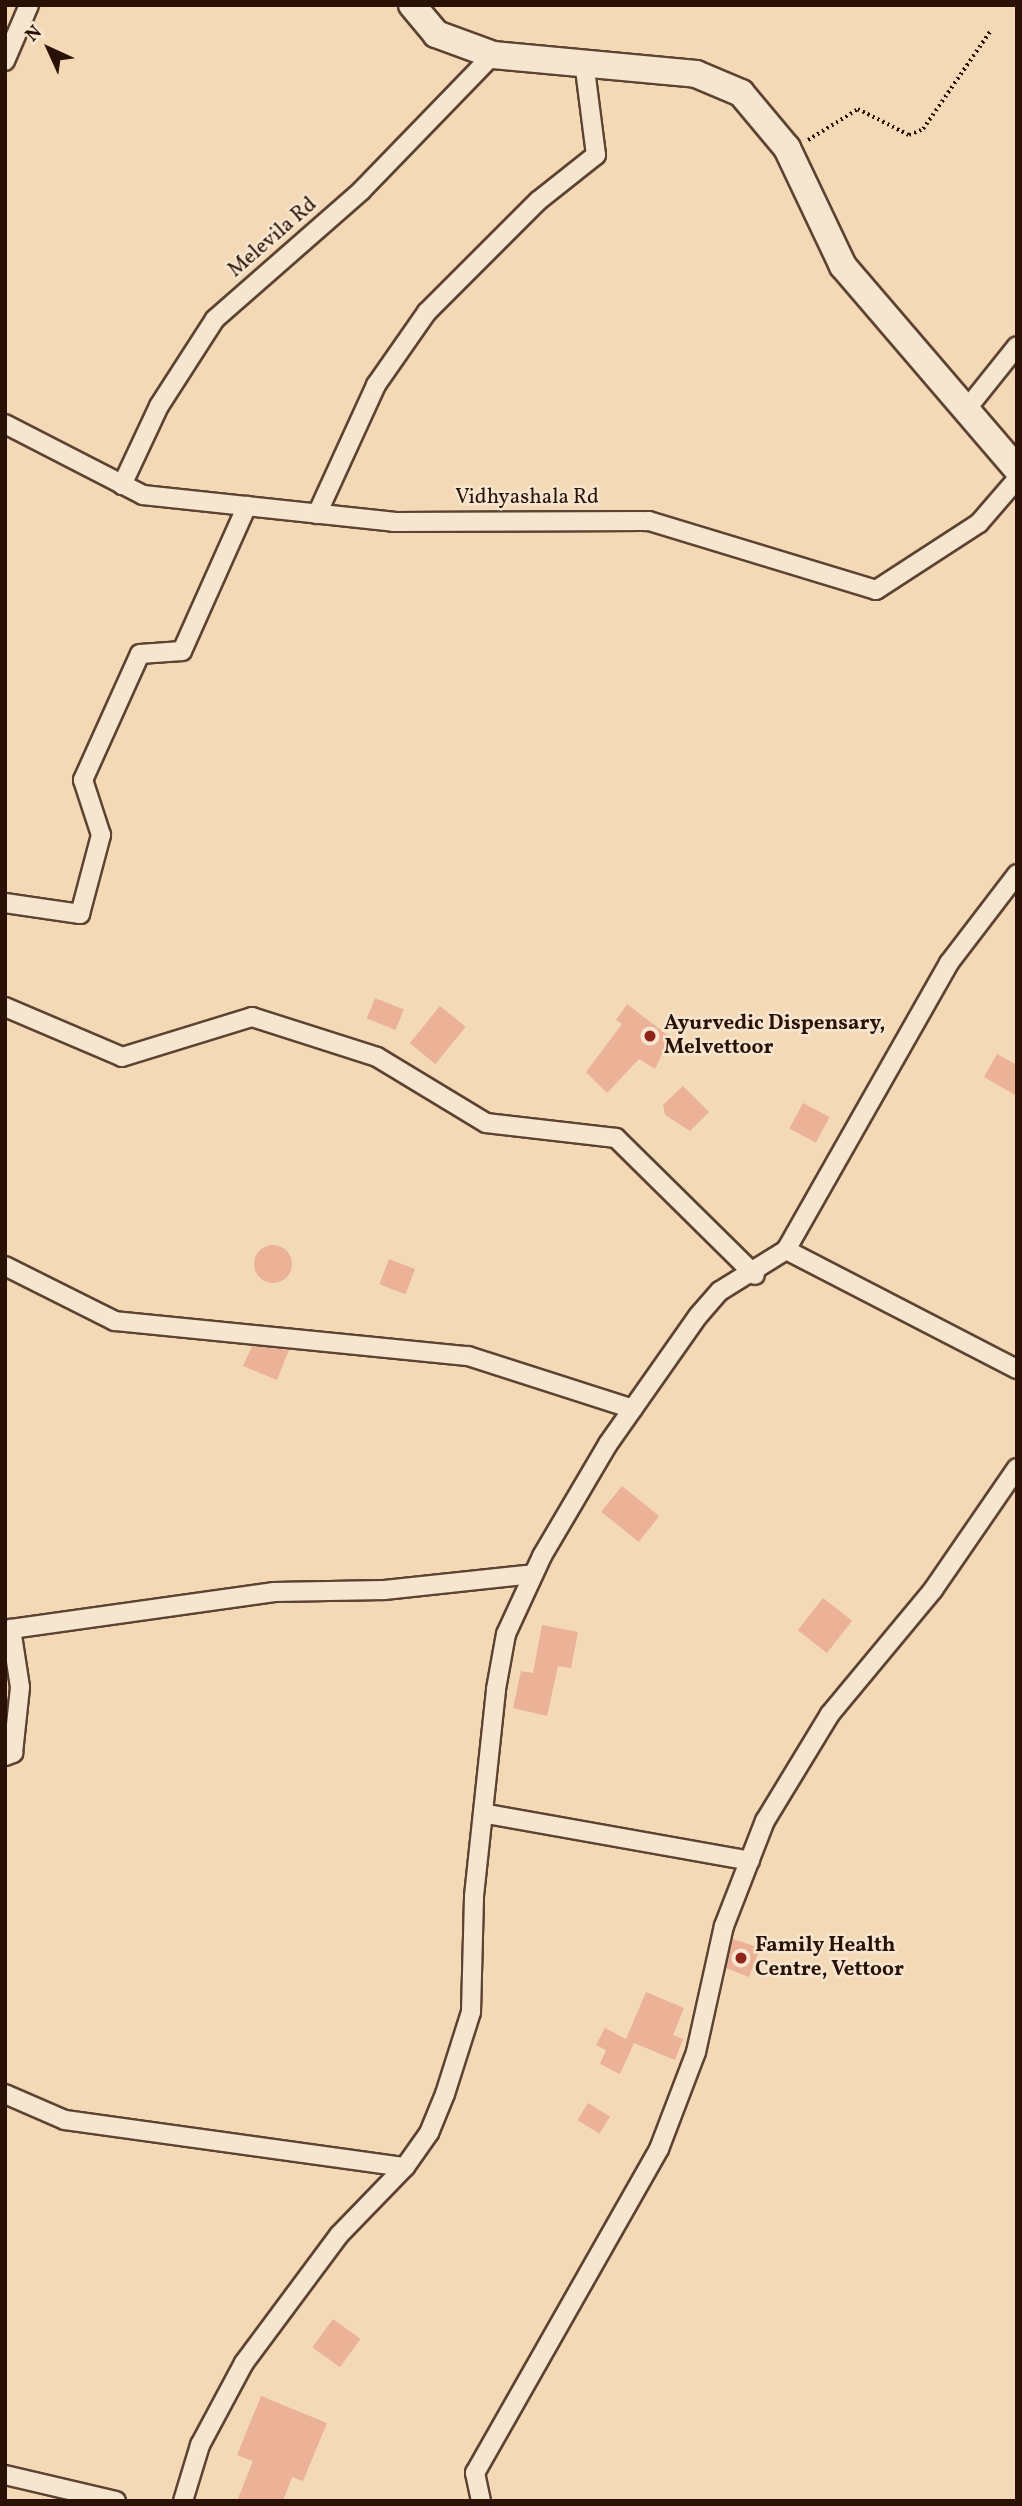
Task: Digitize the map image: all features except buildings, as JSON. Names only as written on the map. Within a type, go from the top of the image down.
[{"type":"main road","points":[[412,5],[436,34],[493,55],[584,61],[696,74],[730,88],[789,153],[843,266],[1017,469]]},
{"type":"street","points":[[5,61],[29,5]]},
{"type":"street","name":"Melevila Rd","points":[[122,485],[159,406],[215,319],[361,191],[493,55]]},
{"type":"street","points":[[317,514],[376,385],[428,312],[538,201],[596,155],[584,61]]},
{"type":"street","points":[[965,411],[1017,346]]},
{"type":"street","name":"Vidhyashala Rd","points":[[5,424],[143,495],[394,522],[649,521],[876,590],[979,523],[1017,479]]},
{"type":"street","points":[[5,903],[80,914],[101,835],[83,780],[140,654],[182,651],[247,506]]},
{"type":"street","points":[[183,2501],[200,2445],[244,2363],[339,2235],[405,2167],[429,2133],[471,2012],[474,1896],[487,1814],[484,1777],[506,1634],[533,1574],[633,1409],[705,1307],[720,1291],[755,1275],[786,1250],[949,963],[1017,874]]},
{"type":"street","points":[[5,1007],[122,1057],[252,1017],[377,1056],[486,1123],[616,1138],[755,1275]]},
{"type":"street","points":[[786,1250],[1017,1369]]},
{"type":"street","points":[[5,1266],[115,1321],[468,1356],[633,1409]]},
{"type":"street","points":[[481,2501],[475,2473],[659,2150],[696,2052],[724,1926],[765,1821],[830,1714],[933,1590],[1017,1468]]},
{"type":"street","points":[[5,1756],[13,1753],[20,1687],[11,1629],[274,1592],[384,1590],[533,1574]]},
{"type":"street","points":[[487,1814],[750,1861]]},
{"type":"street","points":[[5,2094],[65,2120],[405,2167]]},
{"type":"street","points":[[5,2475],[116,2501]]},
{"type":"path","points":[[789,153],[858,108],[909,135],[923,129],[991,30]]},
{"type":"place","name":"Ayurvedic Dispensary, Melvettoor","points":[[650,1036]]},
{"type":"place","name":"Family Health Centre, Vettoor","points":[[741,1958]]}]
